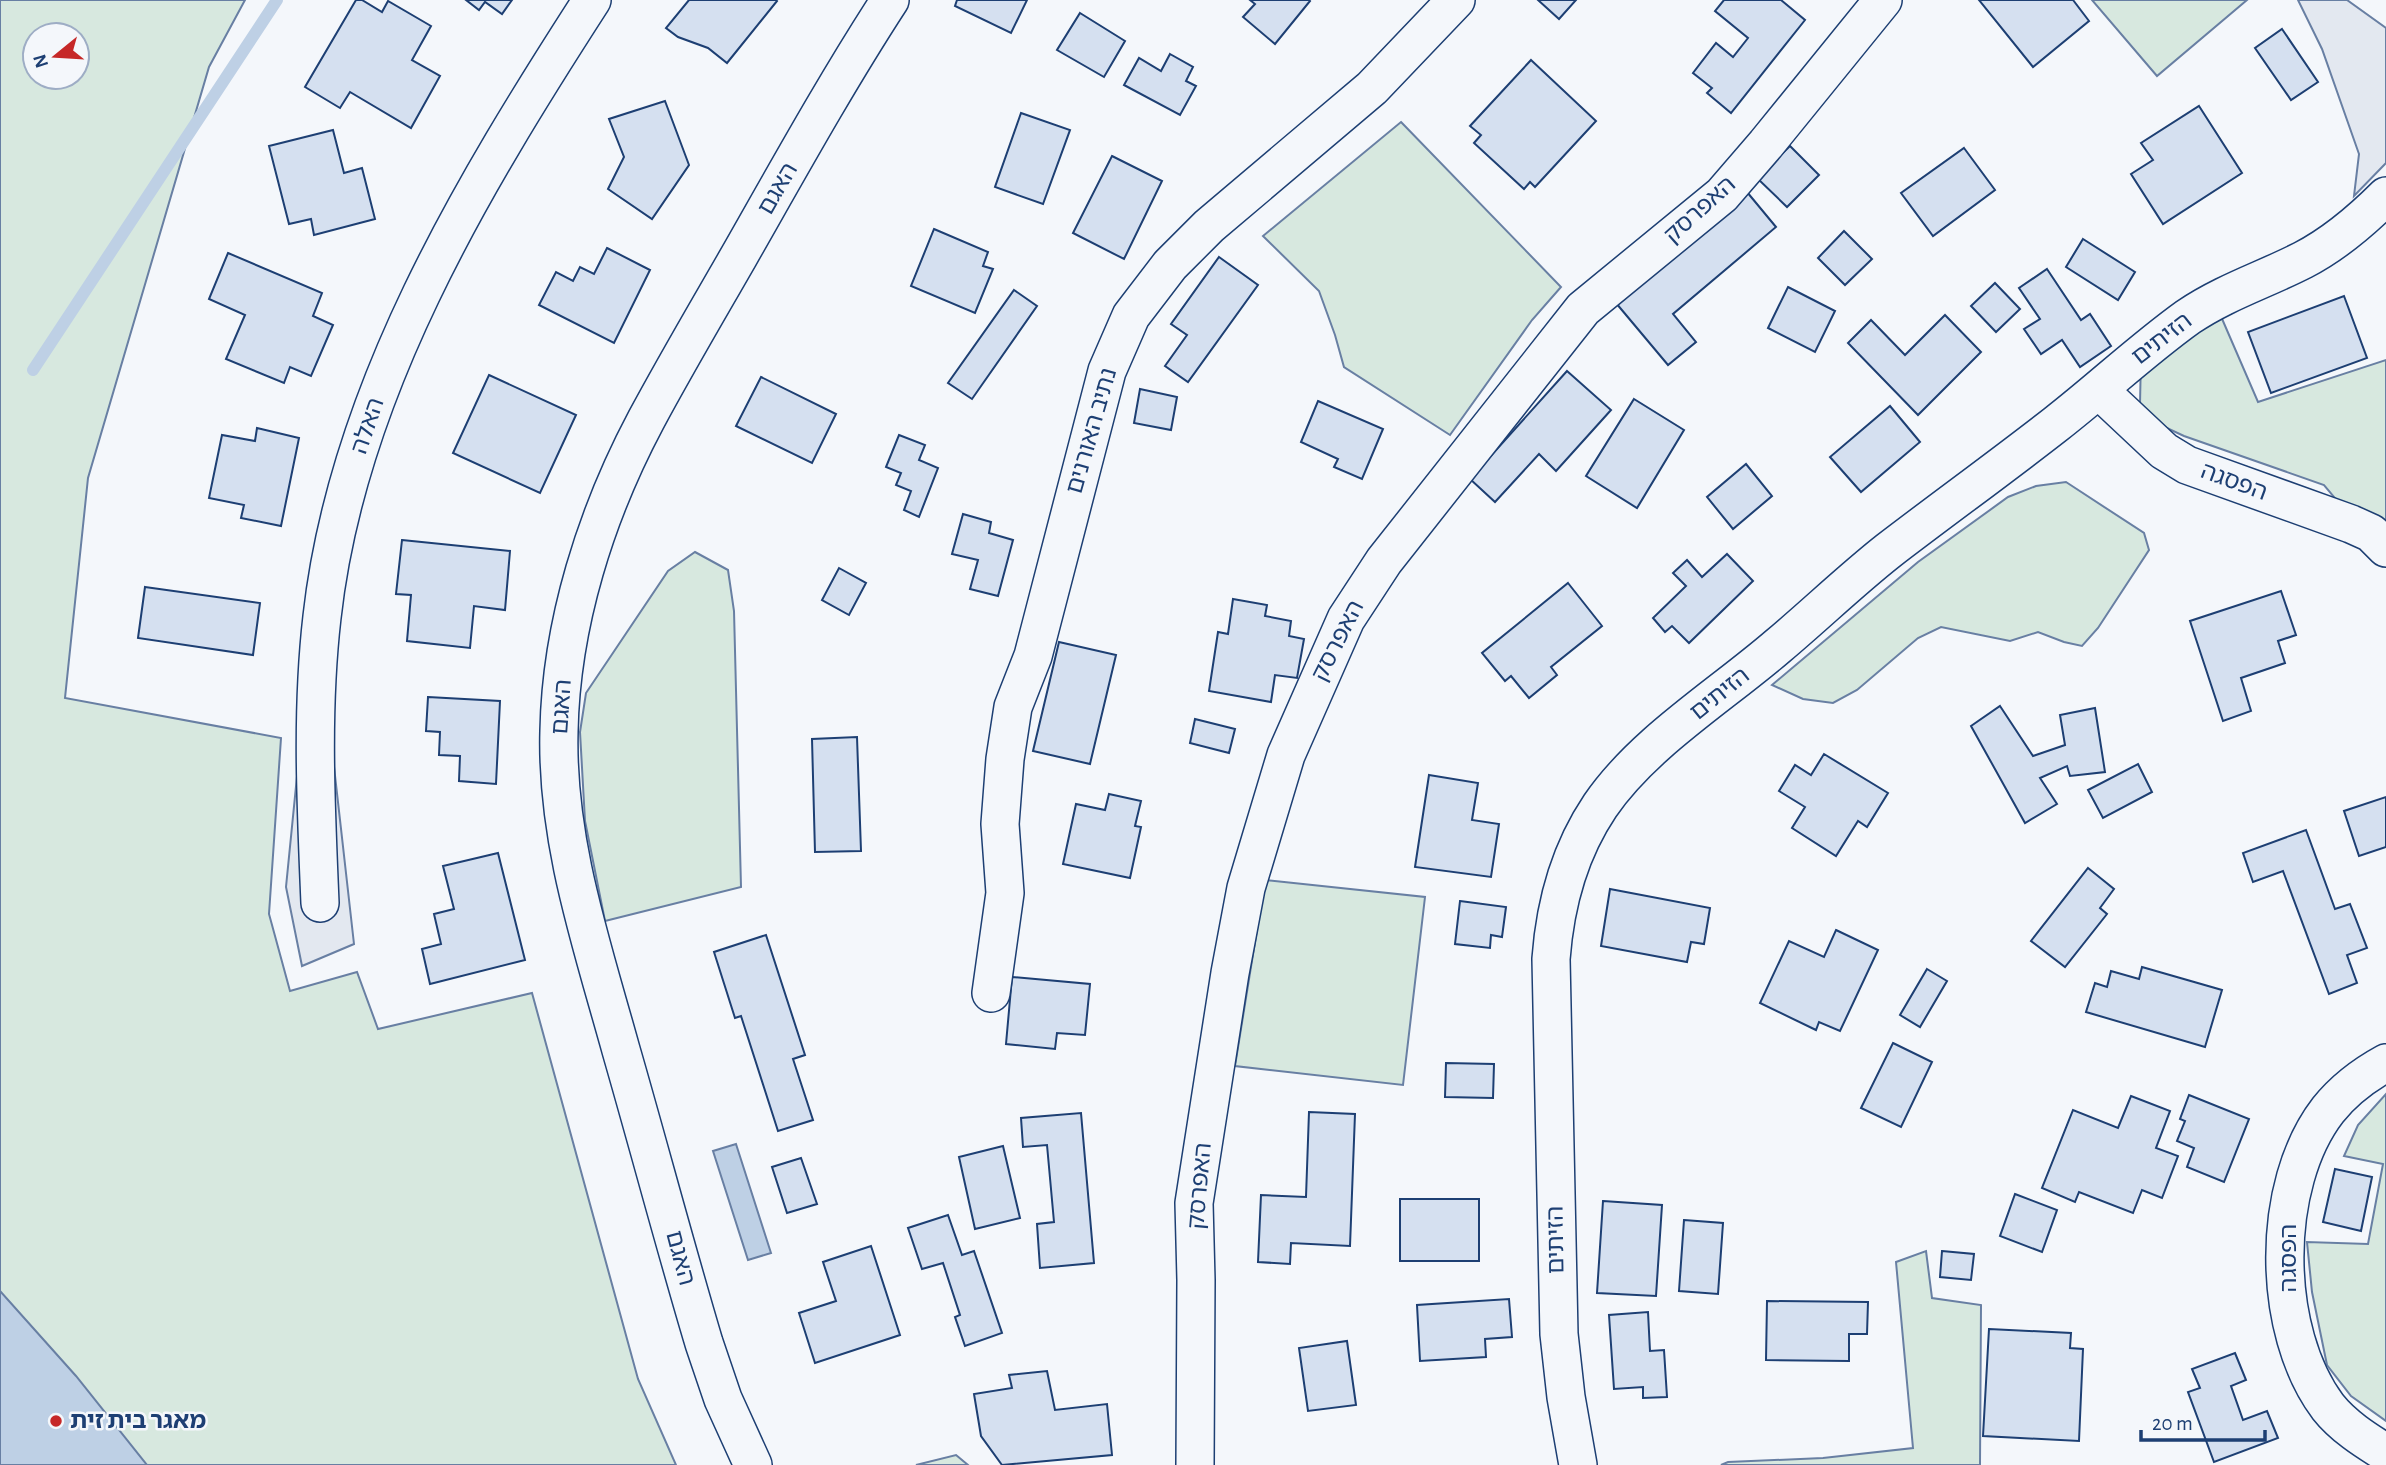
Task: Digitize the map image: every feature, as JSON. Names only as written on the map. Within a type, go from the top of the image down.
[{"type":"street","name":"האלה","points":[[320,903],[315,734],[317,676],[322,615],[332,552],[348,485],[371,413],[402,336],[442,254],[520,117],[592,0]]},
{"type":"street","name":"האגם","points":[[753,1465],[723,1399],[704,1343],[581,906],[564,821],[559,731],[562,684],[575,610],[598,532],[645,422],[827,103],[890,0]]},
{"type":"street","name":"נתיב האורנים","points":[[991,993],[1005,893],[1000,824],[1005,759],[1013,707],[1033,656],[1107,371],[1131,316],[1170,265],[1209,226],[1372,88],[1456,0]]},
{"type":"street","name":"האפרסק","points":[[1195,1465],[1194,1203],[1246,888],[1282,767],[1316,683],[1341,630],[1384,561],[1583,309],[1722,195],[1883,0]]},
{"type":"street","name":"הזיתים","points":[[1578,1465],[1564,1386],[1559,1334],[1551,960],[1560,896],[1573,857],[1600,806],[1641,758],[1777,647],[1888,551],[2019,453],[2189,317],[2229,292],[2316,252],[2345,233],[2386,196]]},
{"type":"street","name":"הפסגה","points":[[2099,390],[2164,451],[2187,465],[2351,524],[2371,533],[2386,548]]},
{"type":"street","name":"הפסגה","points":[[2386,1063],[2361,1078],[2343,1094],[2329,1109],[2309,1142],[2288,1214],[2285,1263],[2287,1290],[2297,1341],[2304,1365],[2315,1387],[2329,1408],[2345,1424],[2386,1453]]},
{"type":"shaded area","points":[[0,0],[245,0],[209,67],[88,478],[65,698],[281,738],[269,914],[290,991],[357,972],[378,1029],[532,993],[638,1379],[676,1465],[0,1465]]},
{"type":"shaded area","points":[[2092,0],[2247,0],[2157,76]]},
{"type":"shaded area","points":[[2298,0],[2347,0],[2386,28],[2386,163],[2354,196],[2359,154],[2322,49]]},
{"type":"shaded area","points":[[1401,122],[1561,287],[1532,320],[1450,435],[1344,367],[1319,291],[1263,236]]},
{"type":"shaded area","points":[[2210,291],[2258,402],[2386,360],[2386,522],[2365,534],[2324,485],[2184,436],[2156,423],[2140,404],[2141,356]]},
{"type":"shaded area","points":[[2066,482],[2144,533],[2149,550],[2098,628],[2082,646],[2038,632],[2010,641],[1941,627],[1918,638],[1857,690],[1833,703],[1803,699],[1772,685],[1918,562],[2008,497],[2036,486]]},
{"type":"shaded area","points":[[695,552],[728,570],[734,611],[741,887],[605,921],[585,821],[580,732],[586,693],[668,571]]},
{"type":"shaded area","points":[[301,736],[332,749],[354,944],[302,966],[286,887]]},
{"type":"shaded area","points":[[1265,880],[1425,897],[1403,1085],[1235,1066]]},
{"type":"shaded area","points":[[2386,1094],[2386,1421],[2351,1396],[2327,1365],[2312,1292],[2307,1242],[2368,1244],[2383,1164],[2344,1156],[2358,1125]]},
{"type":"shaded area","points":[[1926,1251],[1932,1298],[1981,1305],[1980,1465],[1721,1465],[1728,1462],[1823,1458],[1913,1448],[1896,1262]]},
{"type":"shaded area","points":[[956,1455],[968,1465],[916,1465]]},
{"type":"water","points":[[736,1144],[771,1253],[748,1260],[713,1151]]},
{"type":"water","name":"מאגר בית זית","points":[[0,1291],[76,1376],[147,1465],[0,1465]]},
{"type":"building","points":[[356,0],[362,0],[382,12],[388,1],[431,26],[412,60],[440,76],[411,128],[350,92],[340,108],[305,87]]},
{"type":"building","points":[[466,0],[512,0],[502,14],[485,2],[479,10]]},
{"type":"building","points":[[689,0],[777,1],[727,63],[708,48],[678,37],[666,28]]},
{"type":"building","points":[[957,0],[1027,0],[1011,33],[955,6]]},
{"type":"building","points":[[1250,0],[1310,1],[1275,44],[1243,17],[1255,4]]},
{"type":"building","points":[[1538,0],[1576,0],[1559,19]]},
{"type":"building","points":[[1724,0],[1781,0],[1805,20],[1731,113],[1707,93],[1712,88],[1693,73],[1716,43],[1733,57],[1748,38],[1715,11]]},
{"type":"building","points":[[1979,0],[2073,0],[2089,21],[2033,67]]},
{"type":"building","points":[[1080,13],[1125,41],[1104,77],[1057,50]]},
{"type":"building","points":[[2282,29],[2318,82],[2291,100],[2255,48]]},
{"type":"building","points":[[1170,54],[1193,67],[1186,81],[1196,86],[1180,115],[1124,85],[1139,58],[1161,71]]},
{"type":"building","points":[[1531,60],[1596,121],[1535,187],[1530,182],[1524,189],[1474,143],[1481,135],[1470,126]]},
{"type":"building","points":[[665,101],[689,165],[652,219],[608,189],[624,157],[609,119]]},
{"type":"building","points":[[2199,106],[2242,173],[2163,224],[2131,174],[2153,160],[2141,143]]},
{"type":"building","points":[[1021,113],[1070,130],[1043,204],[995,187]]},
{"type":"building","points":[[333,130],[344,173],[362,168],[375,219],[314,235],[311,219],[289,224],[269,146]]},
{"type":"building","points":[[1790,146],[1819,175],[1787,207],[1757,178]]},
{"type":"building","points":[[1964,148],[1995,190],[1933,236],[1901,193]]},
{"type":"building","points":[[1112,156],[1162,181],[1124,259],[1073,233]]},
{"type":"building","points":[[1747,192],[1776,227],[1673,314],[1696,342],[1668,365],[1616,303]]},
{"type":"building","points":[[934,229],[988,252],[983,266],[993,269],[975,313],[911,286]]},
{"type":"building","points":[[1844,231],[1872,259],[1845,285],[1818,258]]},
{"type":"building","points":[[2083,239],[2135,272],[2118,300],[2066,267]]},
{"type":"building","points":[[607,248],[650,270],[614,343],[539,305],[556,272],[573,281],[580,267],[594,274]]},
{"type":"building","points":[[228,253],[322,293],[313,316],[333,325],[311,376],[290,367],[284,383],[226,359],[245,315],[209,299]]},
{"type":"building","points":[[1219,257],[1258,285],[1188,382],[1165,366],[1187,335],[1171,324]]},
{"type":"building","points":[[2047,269],[2081,320],[2090,314],[2111,346],[2080,367],[2062,340],[2041,354],[2024,329],[2040,319],[2019,288]]},
{"type":"building","points":[[1995,283],[2020,309],[1996,332],[1971,306]]},
{"type":"building","points":[[1788,287],[1835,311],[1815,352],[1768,328]]},
{"type":"building","points":[[1014,290],[1037,306],[972,399],[948,383]]},
{"type":"building","points":[[2344,296],[2367,358],[2271,393],[2248,332]]},
{"type":"building","points":[[1945,315],[1981,352],[1918,415],[1848,343],[1871,320],[1905,355]]},
{"type":"building","points":[[1567,371],[1611,410],[1556,471],[1539,454],[1495,502],[1470,479]]},
{"type":"building","points":[[489,375],[576,415],[540,493],[453,453]]},
{"type":"building","points":[[761,377],[836,414],[812,463],[736,426]]},
{"type":"building","points":[[1140,389],[1177,397],[1171,430],[1134,423]]},
{"type":"building","points":[[1634,399],[1684,430],[1637,508],[1586,476]]},
{"type":"building","points":[[1318,401],[1383,429],[1362,479],[1334,467],[1338,459],[1301,442]]},
{"type":"building","points":[[1890,406],[1920,442],[1861,492],[1830,457]]},
{"type":"building","points":[[257,428],[299,438],[281,526],[241,518],[244,505],[209,498],[222,435],[255,441]]},
{"type":"building","points":[[899,435],[925,445],[919,460],[938,468],[919,517],[904,510],[911,491],[896,485],[901,473],[886,467]]},
{"type":"building","points":[[1746,464],[1772,496],[1733,529],[1707,497]]},
{"type":"building","points":[[963,514],[991,522],[989,533],[1013,540],[998,596],[970,589],[978,560],[952,554]]},
{"type":"building","points":[[402,540],[510,551],[505,610],[474,606],[470,648],[407,641],[411,595],[396,594]]},
{"type":"building","points":[[1727,554],[1753,581],[1689,643],[1672,626],[1665,632],[1653,618],[1686,586],[1673,573],[1687,560],[1702,577]]},
{"type":"building","points":[[839,568],[866,583],[849,615],[822,600]]},
{"type":"building","points":[[1568,583],[1602,626],[1551,667],[1557,675],[1529,698],[1511,676],[1505,681],[1482,653]]},
{"type":"building","points":[[145,587],[260,603],[253,655],[138,638]]},
{"type":"building","points":[[2281,591],[2296,635],[2278,641],[2285,663],[2241,678],[2251,711],[2223,721],[2190,621]]},
{"type":"building","points":[[1233,599],[1267,605],[1265,616],[1291,621],[1289,636],[1304,639],[1297,678],[1275,675],[1271,702],[1209,691],[1218,632],[1228,634]]},
{"type":"building","points":[[1059,642],[1116,655],[1090,764],[1033,751]]},
{"type":"building","points":[[428,697],[500,701],[496,784],[459,781],[460,756],[439,755],[440,732],[426,731]]},
{"type":"building","points":[[2000,706],[2033,756],[2065,745],[2060,715],[2095,708],[2105,772],[2070,776],[2067,766],[2040,778],[2057,804],[2025,823],[1971,726]]},
{"type":"building","points":[[1195,719],[1235,729],[1229,753],[1190,743]]},
{"type":"building","points":[[857,737],[861,851],[815,852],[812,739]]},
{"type":"building","points":[[1824,754],[1888,793],[1867,827],[1858,821],[1836,856],[1792,828],[1805,807],[1779,791],[1795,765],[1811,775]]},
{"type":"building","points":[[2138,764],[2152,792],[2103,818],[2088,790]]},
{"type":"building","points":[[1429,775],[1478,783],[1472,820],[1499,824],[1491,877],[1415,867]]},
{"type":"building","points":[[1109,794],[1141,801],[1135,826],[1141,827],[1130,878],[1063,864],[1076,804],[1105,810]]},
{"type":"building","points":[[2386,797],[2386,847],[2359,856],[2344,811]]},
{"type":"building","points":[[2306,830],[2335,909],[2350,904],[2367,948],[2347,955],[2357,983],[2329,994],[2283,871],[2253,882],[2243,853]]},
{"type":"building","points":[[498,853],[525,960],[430,984],[422,949],[441,944],[434,914],[454,909],[443,866]]},
{"type":"building","points":[[2088,868],[2114,889],[2100,908],[2107,914],[2065,967],[2031,941]]},
{"type":"building","points":[[1610,889],[1710,908],[1704,944],[1691,942],[1687,962],[1601,946]]},
{"type":"building","points":[[1460,901],[1506,907],[1502,937],[1491,935],[1490,948],[1455,944]]},
{"type":"building","points":[[1836,930],[1878,950],[1840,1031],[1819,1022],[1816,1030],[1760,1003],[1789,941],[1824,957]]},
{"type":"building","points":[[766,935],[805,1055],[793,1059],[813,1120],[778,1131],[741,1016],[735,1018],[714,952]]},
{"type":"building","points":[[2142,967],[2222,990],[2205,1047],[2086,1012],[2095,983],[2107,987],[2111,971],[2139,979]]},
{"type":"building","points":[[1927,969],[1947,981],[1920,1027],[1900,1015]]},
{"type":"building","points":[[1012,977],[1090,984],[1085,1035],[1057,1033],[1055,1049],[1006,1044]]},
{"type":"building","points":[[1893,1043],[1932,1062],[1901,1127],[1861,1108]]},
{"type":"building","points":[[1446,1063],[1494,1064],[1493,1098],[1445,1097]]},
{"type":"building","points":[[2189,1095],[2249,1119],[2224,1182],[2187,1167],[2194,1148],[2177,1141],[2185,1121],[2180,1119]]},
{"type":"building","points":[[2131,1096],[2170,1111],[2156,1148],[2178,1156],[2162,1198],[2142,1190],[2133,1213],[2079,1192],[2075,1202],[2042,1188],[2073,1110],[2118,1128]]},
{"type":"building","points":[[1309,1112],[1355,1114],[1350,1246],[1291,1243],[1290,1264],[1258,1262],[1261,1195],[1306,1197]]},
{"type":"building","points":[[1081,1113],[1094,1263],[1040,1268],[1037,1224],[1054,1222],[1047,1145],[1023,1147],[1021,1118]]},
{"type":"building","points":[[1003,1146],[1020,1218],[975,1229],[959,1157]]},
{"type":"building","points":[[801,1158],[817,1204],[787,1213],[772,1167]]},
{"type":"building","points":[[2335,1169],[2372,1177],[2361,1231],[2323,1222]]},
{"type":"building","points":[[2015,1194],[2057,1210],[2042,1252],[2000,1236]]},
{"type":"building","points":[[1400,1199],[1479,1199],[1479,1261],[1400,1261]]},
{"type":"building","points":[[1603,1201],[1662,1205],[1656,1296],[1597,1293]]},
{"type":"building","points":[[948,1215],[962,1255],[974,1251],[1002,1333],[965,1346],[955,1317],[960,1315],[943,1263],[922,1269],[908,1228]]},
{"type":"building","points":[[1684,1220],[1723,1223],[1718,1294],[1679,1291]]},
{"type":"building","points":[[871,1246],[900,1335],[815,1363],[799,1313],[836,1301],[823,1262]]},
{"type":"building","points":[[1942,1251],[1974,1254],[1971,1280],[1940,1277]]},
{"type":"building","points":[[1509,1299],[1512,1337],[1485,1339],[1486,1357],[1420,1361],[1417,1305]]},
{"type":"building","points":[[1767,1301],[1868,1302],[1867,1334],[1849,1334],[1849,1361],[1766,1360]]},
{"type":"building","points":[[1648,1312],[1650,1351],[1664,1350],[1667,1397],[1643,1398],[1643,1387],[1614,1389],[1609,1315]]},
{"type":"building","points":[[1989,1329],[2071,1333],[2070,1348],[2083,1349],[2079,1441],[1983,1436]]},
{"type":"building","points":[[1347,1341],[1356,1405],[1308,1411],[1299,1348]]},
{"type":"building","points":[[2235,1353],[2246,1380],[2231,1386],[2243,1420],[2267,1411],[2278,1438],[2214,1462],[2188,1392],[2200,1388],[2192,1369]]},
{"type":"building","points":[[1047,1371],[1055,1410],[1107,1404],[1112,1455],[1002,1465],[981,1436],[974,1394],[1012,1388],[1009,1375]]},
{"type":"waterway","points":[[33,370],[277,0]]},
{"type":"place","name":"מאגר בית זית","points":[[56,1421]]}]
